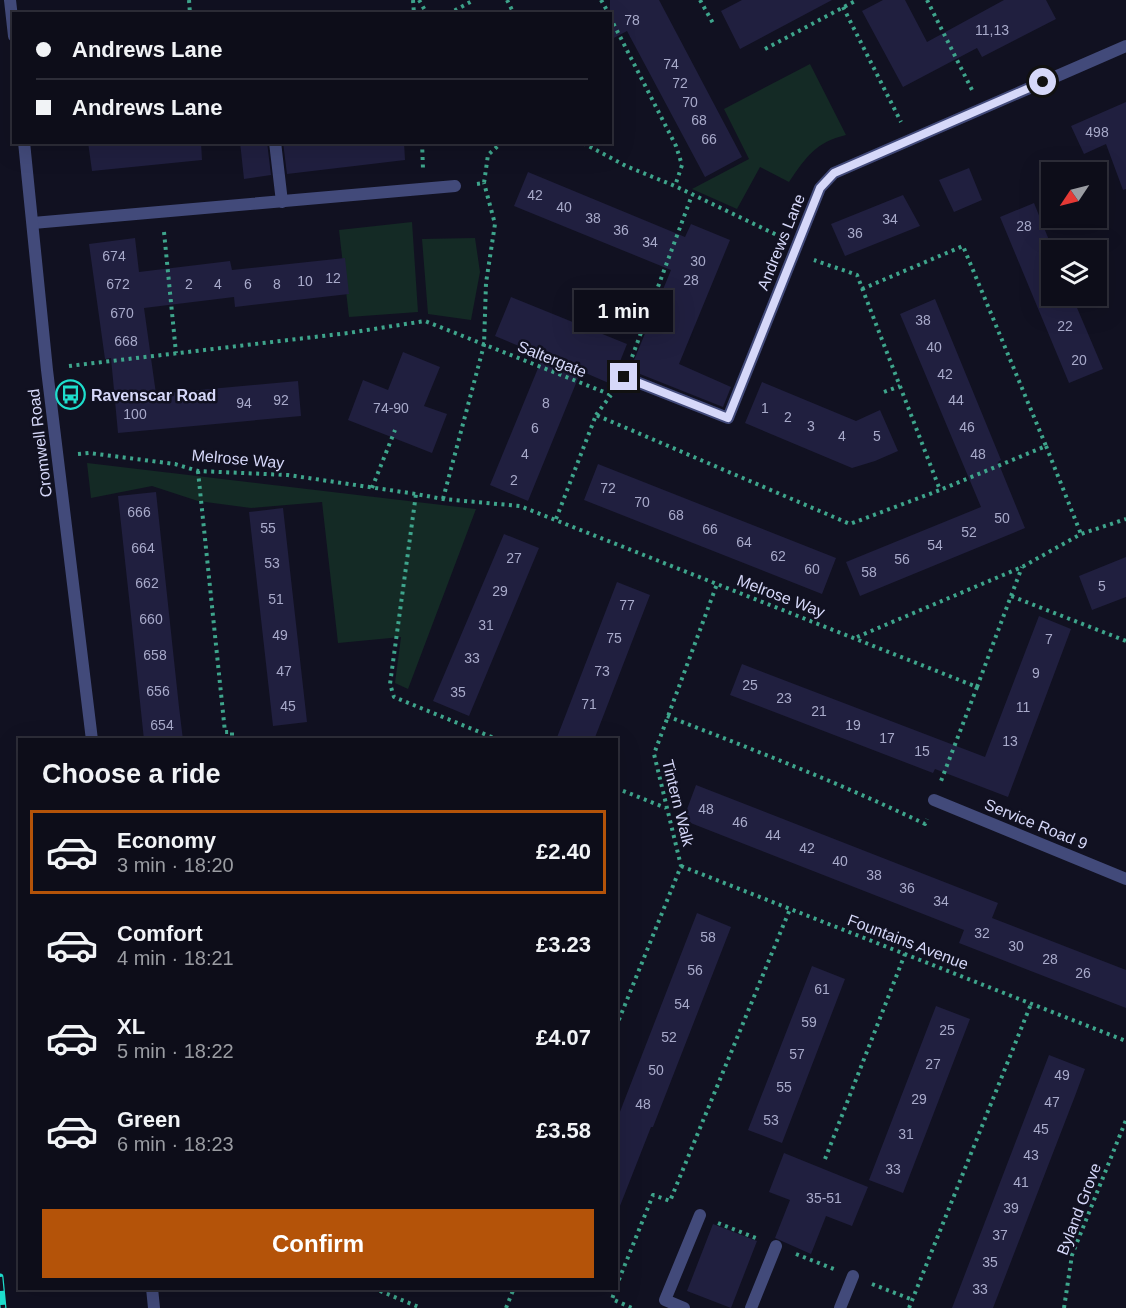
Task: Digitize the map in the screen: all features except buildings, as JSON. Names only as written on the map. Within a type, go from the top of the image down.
[{"type":"street","points":[[10,0],[12,18]]},
{"type":"street","name":"Andrews Lane","points":[[624,377],[728,418],[820,188],[834,173],[1126,46]]},
{"type":"street","name":"Cromwell Road","points":[[24,144],[47,370],[92,738]]},
{"type":"street","points":[[275,144],[282,202]]},
{"type":"street","points":[[33,223],[455,186]]},
{"type":"street","name":"Service Road 9","points":[[934,800],[1126,879]]},
{"type":"street","points":[[684,1308],[665,1300],[700,1215]]},
{"type":"street","points":[[751,1308],[776,1246]]},
{"type":"street","points":[[840,1308],[852,1276]]},
{"type":"street","points":[[152,1290],[154,1308]]},
{"type":"path","points":[[452,12],[474,0]]},
{"type":"path","points":[[700,0],[714,25]]},
{"type":"path","points":[[765,49],[857,0]]},
{"type":"path","points":[[927,0],[981,110]]},
{"type":"path","points":[[843,7],[910,141]]},
{"type":"path","points":[[612,19],[676,146],[682,165],[675,186]]},
{"type":"path","points":[[443,499],[484,345],[486,283],[495,224],[484,183],[488,155],[501,144]]},
{"type":"path","points":[[585,144],[626,166],[675,186],[813,250],[809,259],[857,274],[940,490]]},
{"type":"path","points":[[455,186],[484,183]]},
{"type":"path","points":[[556,519],[596,415],[624,377],[692,195]]},
{"type":"path","points":[[162,212],[176,353]]},
{"type":"path","points":[[862,289],[963,246],[1081,534]]},
{"type":"path","name":"Saltergate","points":[[47,370],[348,333],[425,321],[611,395]]},
{"type":"path","points":[[884,392],[900,386]]},
{"type":"path","points":[[596,415],[850,524],[1046,446]]},
{"type":"path","points":[[372,488],[395,430]]},
{"type":"path","name":"Melrose Way","points":[[58,457],[89,453],[175,464],[198,471],[288,475],[443,499],[520,506],[977,687]]},
{"type":"path","points":[[198,471],[225,732],[231,732],[232,738]]},
{"type":"path","points":[[416,494],[390,684],[394,697],[494,738]]},
{"type":"path","points":[[856,638],[1022,567],[1081,534],[1126,519]]},
{"type":"path","points":[[666,716],[735,741],[867,796],[925,824],[1022,567]]},
{"type":"path","name":"Tintern Walk","points":[[618,1022],[681,866],[654,754],[666,716],[717,584]]},
{"type":"path","points":[[1011,596],[1126,641]]},
{"type":"path","points":[[618,789],[667,808]]},
{"type":"path","name":"Fountains Avenue","points":[[681,866],[1126,1041]]},
{"type":"path","points":[[618,1283],[653,1194],[670,1201],[790,909]]},
{"type":"path","points":[[825,1159],[905,954]]},
{"type":"path","points":[[909,1308],[1031,1004]]},
{"type":"path","name":"Byland Grove","points":[[1064,1308],[1072,1255],[1126,1120]]},
{"type":"path","points":[[378,1290],[421,1308]]},
{"type":"path","points":[[506,1308],[513,1290]]},
{"type":"path","points":[[615,1290],[612,1299],[632,1308]]},
{"type":"green space","points":[[810,64],[846,135],[819,146],[789,182],[760,167],[737,209],[692,189],[749,159],[724,109]]},
{"type":"green space","points":[[412,222],[418,312],[349,317],[339,230]]},
{"type":"green space","points":[[475,238],[480,272],[471,320],[428,314],[422,239]]},
{"type":"green space","points":[[87,463],[476,509],[408,689],[395,683],[401,637],[338,643],[322,502],[251,508],[198,501],[152,486],[91,498]]},
{"type":"railway","points":[[0,1277],[3,1308]]},
{"type":"place","name":"Ravenscar Road","points":[[70,395]]},
{"type":"route","points":[[624,377],[728,418],[820,188],[834,173],[1043,82]]}]
